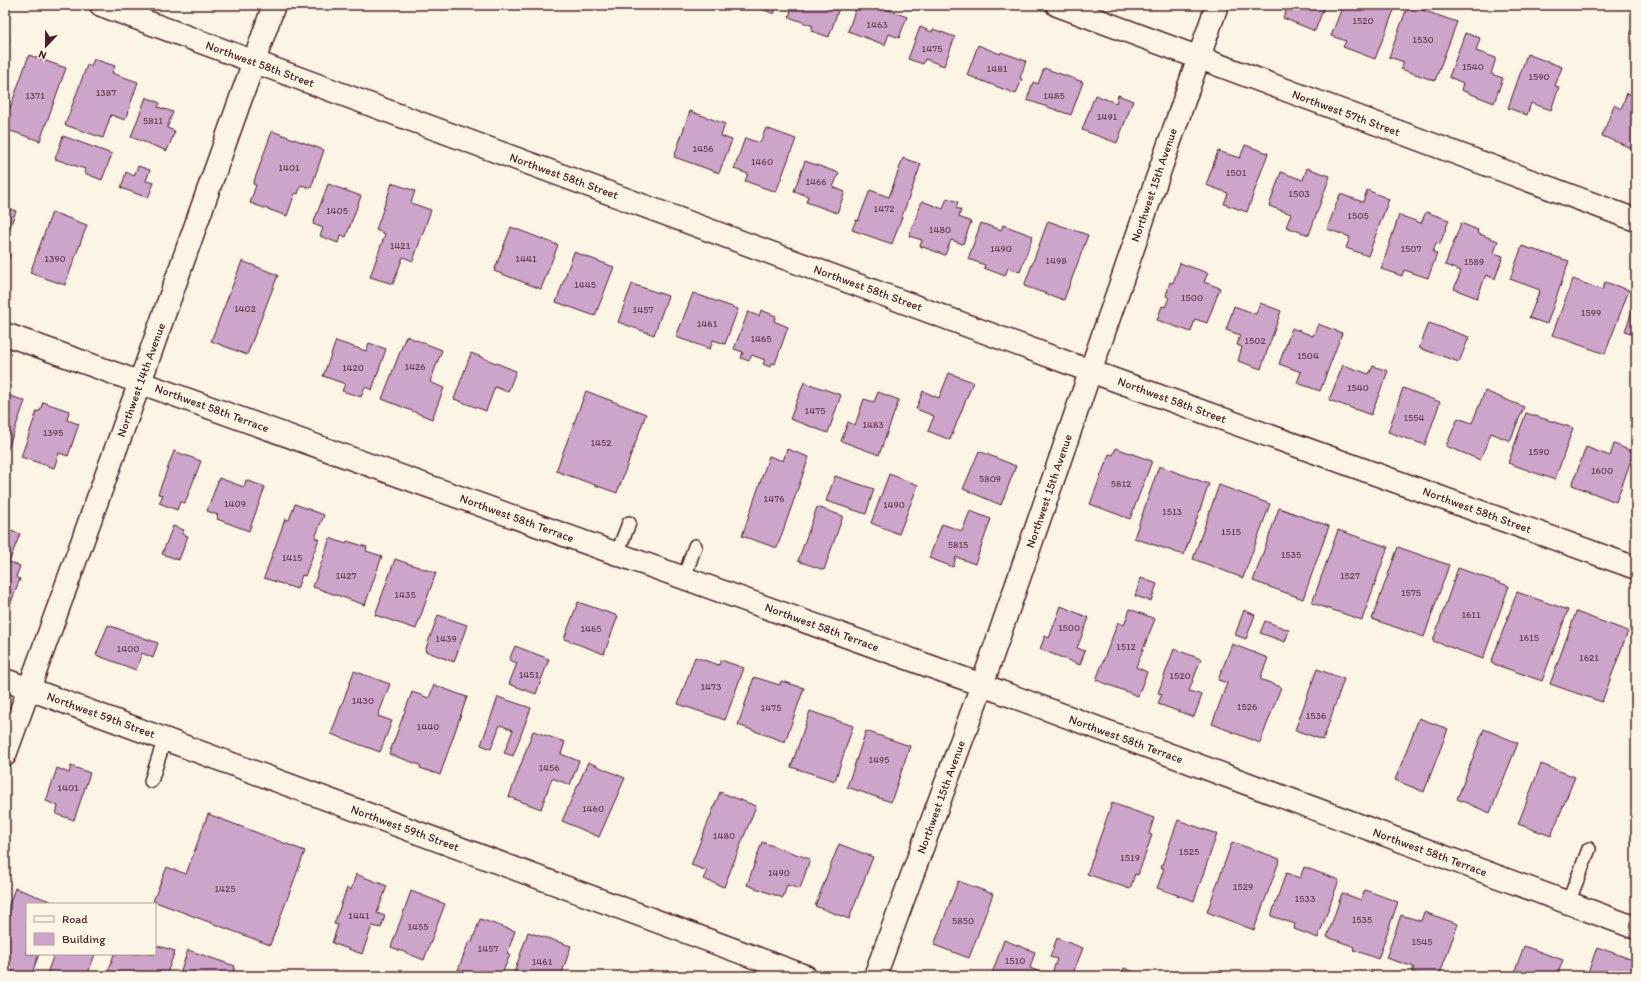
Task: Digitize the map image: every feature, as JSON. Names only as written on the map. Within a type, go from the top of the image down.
[{"type":"street","name":"Northwest 58th Street","points":[[101,5],[1090,371],[1636,568]]},
{"type":"street","name":"Northwest 14th Avenue","points":[[5,755],[274,5]]},
{"type":"street","name":"Northwest 57th Street","points":[[1057,5],[1636,220]]},
{"type":"street","name":"Northwest 15th Avenue","points":[[875,976],[982,685],[1217,5]]},
{"type":"street","name":"Northwest 58th Terrace","points":[[5,334],[982,685],[1636,928]]},
{"type":"street","name":"Northwest 59th Street","points":[[5,680],[805,976]]},
{"type":"lane","points":[[617,554],[629,523]]},
{"type":"lane","points":[[684,578],[695,546]]},
{"type":"lane","points":[[151,781],[165,738]]},
{"type":"lane","points":[[1568,903],[1589,849]]},
{"type":"building","points":[[752,5],[777,5],[774,14]]},
{"type":"building","points":[[793,5],[840,5],[829,37],[811,31],[813,26],[789,17]]},
{"type":"building","points":[[857,5],[876,5],[907,17],[899,38],[889,34],[885,45],[848,31]]},
{"type":"building","points":[[1271,5],[1318,5],[1324,7],[1315,31],[1283,18],[1286,11]]},
{"type":"building","points":[[1343,5],[1396,5],[1375,59],[1343,47],[1346,41],[1331,36]]},
{"type":"building","points":[[1408,5],[1457,22],[1435,81],[1401,69],[1404,62],[1389,57]]},
{"type":"building","points":[[920,27],[932,32],[933,29],[955,37],[944,66],[925,59],[923,64],[908,59]]},
{"type":"building","points":[[1465,33],[1480,38],[1476,51],[1496,58],[1491,74],[1503,78],[1494,103],[1461,90],[1463,83],[1449,77]]},
{"type":"building","points":[[5,37],[10,39],[5,54]]},
{"type":"building","points":[[978,45],[1000,54],[1001,52],[1026,61],[1020,78],[1022,79],[1016,94],[967,75]]},
{"type":"building","points":[[1527,54],[1562,67],[1555,86],[1559,87],[1551,110],[1531,103],[1527,115],[1508,108]]},
{"type":"building","points":[[29,55],[66,68],[40,141],[5,129],[5,122]]},
{"type":"building","points":[[94,59],[115,66],[112,73],[138,82],[125,120],[111,115],[103,138],[65,125],[87,65],[91,66]]},
{"type":"building","points":[[1044,68],[1083,82],[1071,115],[1027,100],[1033,82],[1038,84]]},
{"type":"building","points":[[1627,93],[1636,96],[1636,150],[1602,136],[1614,105],[1621,109]]},
{"type":"building","points":[[1095,95],[1116,103],[1118,95],[1133,101],[1117,143],[1082,130]]},
{"type":"building","points":[[146,97],[160,103],[158,107],[173,112],[167,128],[175,131],[167,151],[131,137]]},
{"type":"building","points":[[690,111],[725,124],[721,136],[732,140],[719,173],[674,157]]},
{"type":"building","points":[[766,128],[796,139],[776,192],[745,181],[748,174],[734,169],[745,138],[760,143]]},
{"type":"building","points":[[272,131],[324,150],[311,188],[301,185],[298,194],[295,193],[287,216],[250,203],[256,185],[253,184]]},
{"type":"building","points":[[63,136],[112,154],[102,180],[84,173],[85,169],[55,159]]},
{"type":"building","points":[[1245,145],[1268,153],[1247,212],[1224,204],[1228,193],[1206,185],[1218,151],[1240,158]]},
{"type":"building","points":[[903,158],[921,164],[892,244],[852,230],[856,220],[858,221],[870,190],[889,197]]},
{"type":"building","points":[[805,161],[839,173],[833,187],[845,192],[837,213],[806,202],[808,196],[794,191]]},
{"type":"building","points":[[138,166],[150,170],[146,181],[154,183],[148,198],[121,188],[126,172],[134,176]]},
{"type":"building","points":[[1307,168],[1330,176],[1309,235],[1286,227],[1291,214],[1269,206],[1281,172],[1303,180]]},
{"type":"building","points":[[392,183],[415,191],[411,203],[431,210],[413,261],[403,257],[393,284],[370,277],[385,234],[376,230]]},
{"type":"building","points":[[328,184],[361,196],[346,237],[341,235],[338,243],[320,236],[323,228],[313,224]]},
{"type":"building","points":[[1367,190],[1389,199],[1368,256],[1346,248],[1350,237],[1327,229],[1340,194],[1363,202]]},
{"type":"building","points":[[947,198],[958,202],[956,208],[961,210],[959,217],[971,222],[963,244],[951,240],[945,255],[920,246],[922,240],[909,236],[922,201],[943,209]]},
{"type":"building","points":[[5,207],[16,211],[5,241]]},
{"type":"building","points":[[52,212],[87,225],[65,285],[30,273]]},
{"type":"building","points":[[1426,212],[1449,220],[1440,244],[1436,243],[1433,252],[1437,254],[1428,278],[1404,270],[1402,276],[1381,269],[1399,215],[1421,223]]},
{"type":"building","points":[[1048,221],[1088,235],[1064,300],[1024,286]]},
{"type":"building","points":[[981,223],[1001,230],[1003,225],[1033,236],[1020,272],[1008,268],[1005,276],[984,268],[985,265],[968,259]]},
{"type":"building","points":[[1461,223],[1478,230],[1477,233],[1498,241],[1494,253],[1503,256],[1495,279],[1486,275],[1477,298],[1454,289],[1461,271],[1445,265]]},
{"type":"building","points":[[511,227],[558,245],[541,289],[494,271]]},
{"type":"building","points":[[1522,246],[1569,261],[1547,324],[1529,318],[1540,290],[1510,279]]},
{"type":"building","points":[[574,252],[614,267],[595,316],[556,302]]},
{"type":"building","points":[[5,253],[10,255],[6,266],[5,265]]},
{"type":"building","points":[[242,261],[278,275],[247,355],[211,341]]},
{"type":"building","points":[[1180,263],[1208,273],[1204,282],[1220,288],[1207,323],[1195,319],[1191,332],[1157,320],[1162,306],[1165,307],[1169,298],[1166,296],[1170,282],[1173,283]]},
{"type":"building","points":[[1573,279],[1602,290],[1605,282],[1629,290],[1605,354],[1552,335]]},
{"type":"building","points":[[632,284],[668,296],[654,335],[618,322]]},
{"type":"building","points":[[693,293],[738,309],[725,344],[713,340],[710,349],[676,337]]},
{"type":"building","points":[[1636,300],[1636,335],[1625,331]]},
{"type":"building","points":[[1260,303],[1281,311],[1261,369],[1238,361],[1242,347],[1237,345],[1240,335],[1226,330],[1234,306],[1256,314]]},
{"type":"building","points":[[761,310],[776,316],[774,321],[788,327],[775,364],[772,363],[770,367],[763,364],[765,360],[752,355],[749,361],[741,358],[743,352],[734,349],[748,312],[759,316]]},
{"type":"building","points":[[1429,323],[1469,337],[1459,362],[1419,348]]},
{"type":"building","points":[[1318,324],[1342,333],[1320,391],[1297,383],[1301,372],[1279,364],[1292,328],[1313,336]]},
{"type":"building","points":[[406,336],[442,350],[430,382],[444,388],[432,419],[382,399]]},
{"type":"building","points":[[336,341],[366,351],[369,343],[386,349],[372,390],[365,387],[361,397],[342,391],[345,384],[323,376]]},
{"type":"building","points":[[471,353],[516,371],[508,392],[495,387],[486,411],[454,399]]},
{"type":"building","points":[[1343,365],[1369,374],[1373,366],[1388,371],[1371,415],[1329,400]]},
{"type":"building","points":[[949,373],[973,382],[950,440],[928,431],[934,416],[916,409],[923,391],[939,398]]},
{"type":"building","points":[[804,382],[841,395],[828,433],[790,419]]},
{"type":"building","points":[[1403,388],[1440,402],[1425,445],[1388,432]]},
{"type":"building","points":[[586,391],[646,414],[617,493],[556,471]]},
{"type":"building","points":[[1485,391],[1524,407],[1510,441],[1491,433],[1480,460],[1446,446],[1458,418],[1472,423]]},
{"type":"building","points":[[878,392],[899,400],[879,455],[841,441],[848,422],[855,425],[864,399],[874,402]]},
{"type":"building","points":[[5,394],[25,401],[6,454],[5,454]]},
{"type":"building","points":[[43,402],[69,411],[67,420],[79,424],[68,456],[59,453],[54,468],[21,457],[37,411],[40,411]]},
{"type":"building","points":[[1636,411],[1636,429],[1630,427]]},
{"type":"building","points":[[1526,413],[1573,428],[1555,480],[1508,463]]},
{"type":"building","points":[[1614,444],[1634,452],[1616,502],[1572,485],[1586,447],[1610,456]]},
{"type":"building","points":[[1116,448],[1152,461],[1130,519],[1090,504],[1109,454],[1113,455]]},
{"type":"building","points":[[787,449],[809,457],[777,548],[742,536],[769,456],[783,461]]},
{"type":"building","points":[[174,451],[201,461],[185,503],[180,502],[177,510],[159,503],[163,495],[158,494]]},
{"type":"building","points":[[979,451],[1016,466],[1001,505],[963,489]]},
{"type":"building","points":[[1159,466],[1209,484],[1184,555],[1134,538]]},
{"type":"building","points":[[889,474],[918,485],[899,534],[871,523]]},
{"type":"building","points":[[835,476],[874,489],[866,514],[826,501]]},
{"type":"building","points":[[219,478],[244,487],[246,480],[265,487],[249,531],[217,519],[218,515],[207,511]]},
{"type":"building","points":[[1219,485],[1270,504],[1243,578],[1193,559]]},
{"type":"building","points":[[295,504],[324,515],[315,538],[319,539],[305,576],[302,575],[297,589],[264,578],[285,519],[289,520]]},
{"type":"building","points":[[817,507],[843,516],[824,570],[798,561]]},
{"type":"building","points":[[1279,508],[1329,526],[1303,599],[1253,581]]},
{"type":"building","points":[[970,511],[991,519],[975,564],[956,557],[953,567],[929,558],[942,524],[962,531]]},
{"type":"building","points":[[173,526],[184,530],[182,534],[188,536],[179,560],[162,554]]},
{"type":"building","points":[[5,529],[20,534],[9,562],[20,566],[16,577],[20,579],[5,618]]},
{"type":"building","points":[[1338,530],[1388,547],[1362,620],[1312,603]]},
{"type":"building","points":[[330,538],[346,544],[347,541],[367,547],[366,551],[382,556],[365,605],[313,587]]},
{"type":"building","points":[[1398,547],[1449,565],[1424,637],[1372,619]]},
{"type":"building","points":[[395,559],[436,573],[416,629],[375,615]]},
{"type":"building","points":[[1458,568],[1509,586],[1483,659],[1433,641]]},
{"type":"building","points":[[1141,578],[1157,584],[1151,601],[1135,596]]},
{"type":"building","points":[[1517,592],[1568,610],[1542,681],[1491,663]]},
{"type":"building","points":[[578,602],[618,616],[604,654],[564,639]]},
{"type":"building","points":[[1061,606],[1089,618],[1077,648],[1085,651],[1080,665],[1040,649],[1045,636],[1049,638]]},
{"type":"building","points":[[1130,609],[1155,619],[1136,667],[1147,672],[1138,696],[1096,680],[1118,622],[1124,625]]},
{"type":"building","points":[[1244,610],[1255,615],[1246,639],[1235,635]]},
{"type":"building","points":[[1576,612],[1628,631],[1602,702],[1550,684]]},
{"type":"building","points":[[438,615],[467,625],[454,662],[425,651]]},
{"type":"building","points":[[1265,621],[1289,630],[1285,642],[1260,633]]},
{"type":"building","points":[[108,625],[158,643],[153,658],[142,653],[136,670],[96,655]]},
{"type":"building","points":[[1232,644],[1268,658],[1260,679],[1281,687],[1260,743],[1212,724],[1227,683],[1218,680]]},
{"type":"building","points":[[515,646],[549,659],[536,694],[509,684],[517,663],[509,660]]},
{"type":"building","points":[[1174,649],[1201,659],[1189,691],[1202,695],[1194,717],[1158,704],[1162,694],[1158,693]]},
{"type":"building","points":[[695,657],[719,665],[721,660],[744,668],[725,720],[678,704]]},
{"type":"building","points":[[1317,669],[1344,679],[1323,740],[1295,730]]},
{"type":"building","points":[[354,671],[390,684],[378,716],[392,721],[380,752],[331,734]]},
{"type":"building","points":[[754,677],[780,685],[781,681],[804,688],[785,742],[738,725]]},
{"type":"building","points":[[434,685],[467,697],[440,775],[420,768],[420,765],[389,754],[412,692],[429,698]]},
{"type":"building","points":[[498,697],[531,708],[513,756],[504,753],[513,730],[500,725],[491,749],[481,745]]},
{"type":"building","points":[[810,711],[853,726],[835,781],[791,767]]},
{"type":"building","points":[[1419,718],[1448,729],[1424,792],[1395,780]]},
{"type":"building","points":[[1484,729],[1518,743],[1490,813],[1457,799]]},
{"type":"building","points":[[533,731],[565,742],[561,754],[579,761],[570,785],[552,778],[541,809],[509,797]]},
{"type":"building","points":[[866,731],[910,746],[891,802],[847,787]]},
{"type":"building","points":[[588,762],[625,778],[599,837],[562,821]]},
{"type":"building","points":[[1541,764],[1575,777],[1551,836],[1518,824]]},
{"type":"building","points":[[71,766],[90,773],[74,820],[56,814],[58,806],[46,801],[57,768],[69,773]]},
{"type":"building","points":[[720,792],[756,806],[724,887],[703,879],[707,871],[691,865]]},
{"type":"building","points":[[1112,803],[1154,818],[1149,834],[1152,835],[1138,875],[1135,874],[1130,889],[1087,874]]},
{"type":"building","points":[[208,814],[305,851],[270,945],[153,901],[167,867],[186,874]]},
{"type":"building","points":[[1178,820],[1217,834],[1194,901],[1157,888],[1164,869],[1161,868]]},
{"type":"building","points":[[762,842],[810,859],[800,889],[787,885],[783,898],[747,885]]},
{"type":"building","points":[[1232,842],[1280,859],[1254,930],[1207,912]]},
{"type":"building","points":[[839,844],[873,857],[849,919],[815,906]]},
{"type":"building","points":[[1304,867],[1339,880],[1318,938],[1294,929],[1295,924],[1271,916],[1286,873],[1300,878]]},
{"type":"building","points":[[356,874],[387,886],[377,913],[385,916],[381,928],[372,926],[362,954],[332,943],[338,925],[334,924],[347,888],[351,890]]},
{"type":"building","points":[[958,881],[993,894],[969,958],[934,945]]},
{"type":"building","points":[[15,888],[55,903],[26,903],[26,955],[39,955],[31,976],[26,976],[5,968],[5,916]]},
{"type":"building","points":[[1365,890],[1398,902],[1378,959],[1354,950],[1355,947],[1327,937],[1342,893],[1361,900]]},
{"type":"building","points":[[411,891],[445,904],[424,960],[391,947]]},
{"type":"building","points":[[1424,912],[1458,924],[1439,976],[1423,976],[1412,972],[1414,967],[1386,958],[1401,915],[1421,921]]},
{"type":"building","points":[[480,919],[515,931],[507,954],[510,955],[501,976],[459,976],[461,970],[458,970],[469,941],[472,942]]},
{"type":"building","points":[[528,932],[571,946],[561,976],[513,976]]},
{"type":"building","points":[[1057,938],[1083,948],[1072,976],[1051,976],[1057,959],[1050,957]]},
{"type":"building","points":[[1004,940],[1035,952],[1030,968],[1040,972],[1039,976],[991,976]]},
{"type":"building","points":[[156,945],[175,951],[166,976],[107,976],[114,955],[156,955]]},
{"type":"building","points":[[1524,946],[1563,960],[1557,976],[1513,976]]},
{"type":"building","points":[[1597,947],[1636,961],[1636,976],[1587,976]]},
{"type":"building","points":[[188,950],[235,966],[232,976],[179,976]]},
{"type":"building","points":[[54,955],[95,955],[87,976],[46,976]]},
{"type":"building","points":[[1124,968],[1145,976],[1121,976]]}]
